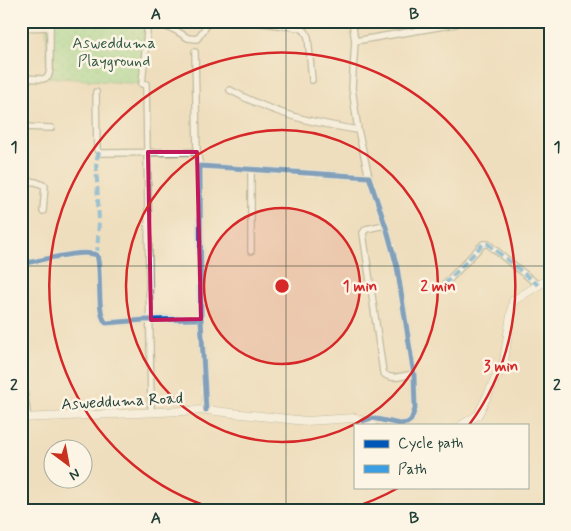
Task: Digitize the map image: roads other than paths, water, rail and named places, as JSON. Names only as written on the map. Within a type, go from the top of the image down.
[{"type":"street","points":[[151,410],[148,152],[146,84],[142,84],[148,21],[175,30],[188,38],[197,39],[205,28],[206,21]]},
{"type":"street","points":[[248,21],[300,28],[305,31],[308,37],[312,80]]},
{"type":"street","points":[[352,21],[355,41],[352,88],[358,130],[369,177],[397,267],[414,374],[415,409],[411,420],[407,423],[400,424],[372,418],[363,421]]},
{"type":"street","points":[[355,41],[456,24],[455,21]]},
{"type":"street","points":[[21,28],[50,24],[50,70],[48,77],[43,79],[21,78]]},
{"type":"street","points":[[195,52],[197,152],[200,166],[201,319],[206,410]]},
{"type":"street","points":[[230,90],[255,104],[286,116],[358,130]]},
{"type":"street","points":[[96,92],[97,150],[100,153],[197,152]]},
{"type":"street","points":[[21,127],[51,128]]},
{"type":"street","points":[[200,166],[369,177]]},
{"type":"street","points":[[251,169],[251,251]]},
{"type":"street","points":[[21,181],[36,182],[44,186],[43,211]]},
{"type":"street","points":[[385,224],[366,229],[363,233],[383,372],[389,378],[414,374]]},
{"type":"street","points":[[444,284],[483,244],[488,244],[538,285]]},
{"type":"street","points":[[21,264],[61,256],[95,254],[98,259],[101,292],[100,307],[102,319],[106,323],[201,319]]},
{"type":"street","points":[[464,424],[478,415],[504,361],[513,301],[550,278]]},
{"type":"street","points":[[21,372],[25,418]]},
{"type":"street","name":"Aswedduma Road","points":[[25,418],[206,410],[306,421],[355,418],[370,424]]},
{"type":"park label","name":"Aswedduma Playground","points":[[114,51]]}]
